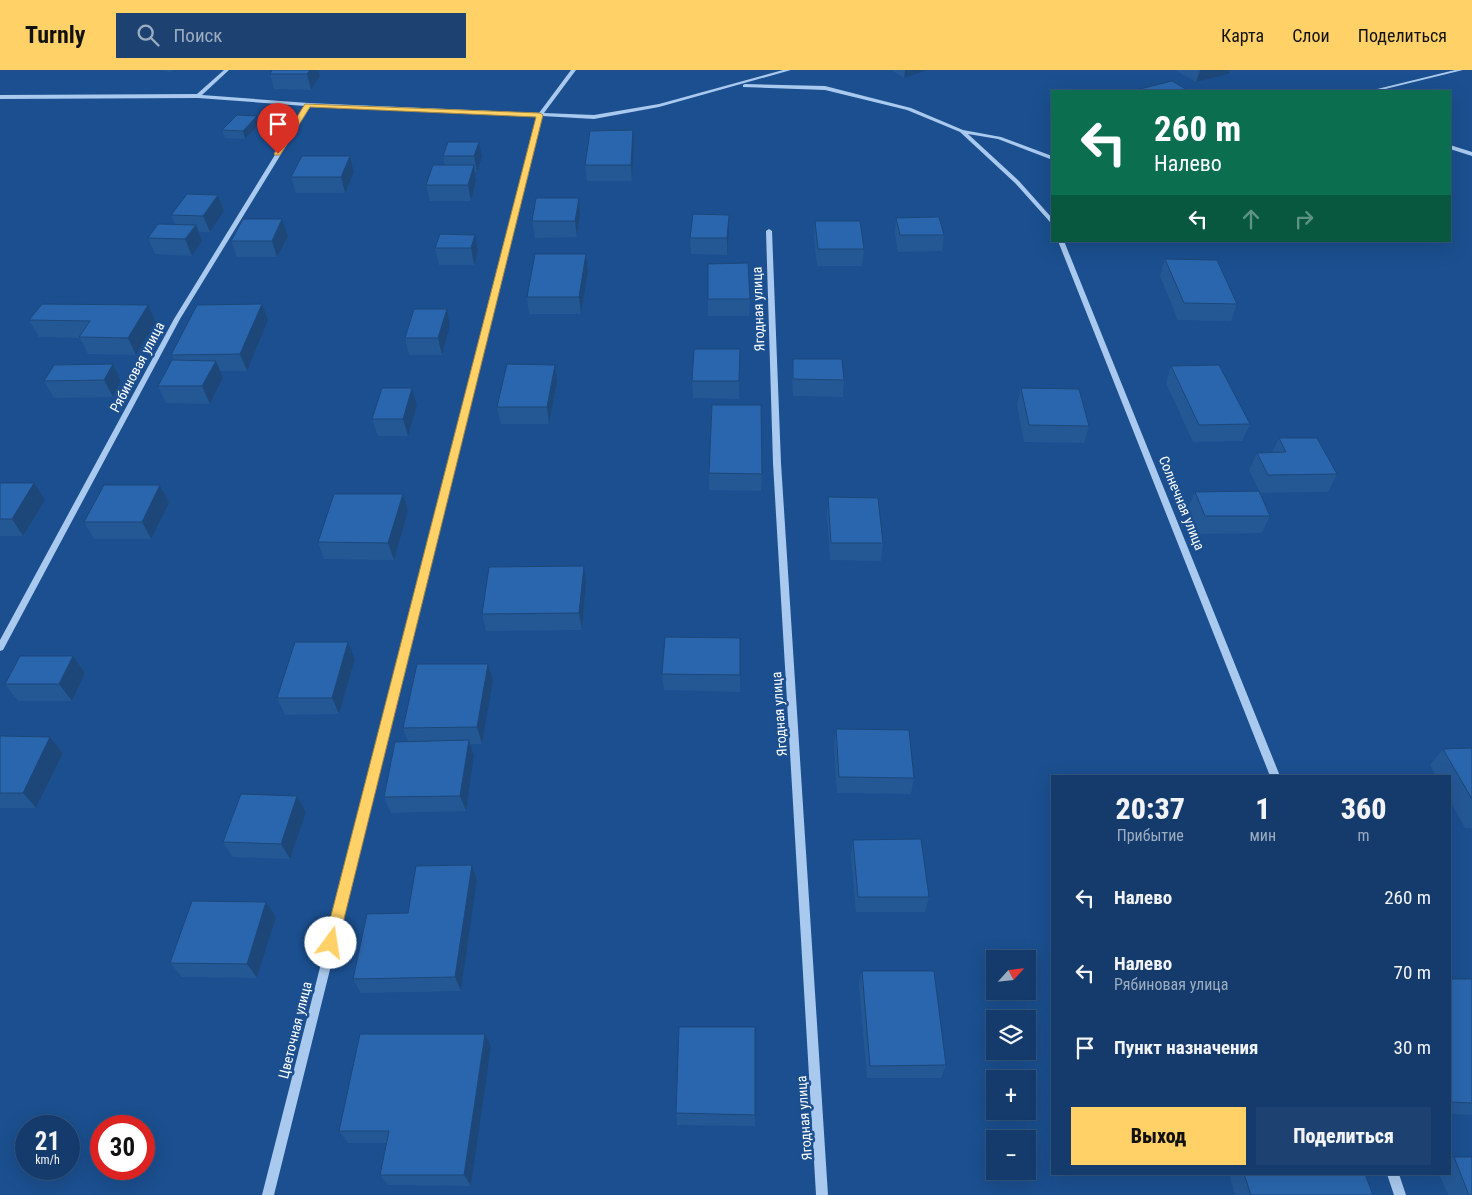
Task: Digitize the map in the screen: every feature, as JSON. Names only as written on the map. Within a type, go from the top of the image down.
[{"type":"street","points":[[198,96],[226,70]]},
{"type":"street","points":[[540,115],[574,70]]},
{"type":"street","points":[[0,97],[198,96],[308,105],[594,117],[659,105],[737,86],[789,70]]},
{"type":"street","points":[[1376,90],[1461,70]]},
{"type":"street","points":[[737,86],[825,88],[909,109],[962,131],[998,138],[1051,158]]},
{"type":"street","name":"Рябиновая улица","points":[[0,648],[177,319],[308,105]]},
{"type":"street","name":"Цветочная улица","points":[[268,1195],[540,115]]},
{"type":"street","points":[[962,131],[1051,217]]},
{"type":"street","points":[[1451,147],[1472,154]]},
{"type":"street","name":"Ягодная улица","points":[[769,232],[777,463],[822,1195]]},
{"type":"street","name":"Солнечная улица","points":[[1061,242],[1275,775]]},
{"type":"street","points":[[1393,1175],[1400,1195]]},
{"type":"building","points":[[272,70],[310,70],[307,74],[270,74]]},
{"type":"building","points":[[1172,81],[1187,90],[1136,90]]},
{"type":"building","points":[[237,115],[257,116],[243,131],[222,130]]},
{"type":"building","points":[[633,130],[631,165],[585,165],[590,131]]},
{"type":"building","points":[[448,142],[479,142],[474,156],[443,156]]},
{"type":"building","points":[[302,156],[350,156],[341,177],[291,177]]},
{"type":"building","points":[[433,165],[474,165],[468,185],[426,185]]},
{"type":"building","points":[[187,194],[218,195],[203,216],[171,215]]},
{"type":"building","points":[[536,198],[579,198],[575,221],[532,221]]},
{"type":"building","points":[[693,214],[729,215],[727,238],[690,238]]},
{"type":"building","points":[[939,217],[944,235],[900,235],[896,218]]},
{"type":"building","points":[[243,219],[282,219],[272,241],[231,241]]},
{"type":"building","points":[[815,221],[860,221],[864,249],[818,249]]},
{"type":"building","points":[[158,224],[196,225],[185,239],[148,238]]},
{"type":"building","points":[[440,234],[475,235],[471,248],[435,248]]},
{"type":"building","points":[[535,254],[586,254],[579,297],[527,297]]},
{"type":"building","points":[[1165,259],[1217,260],[1237,304],[1184,303]]},
{"type":"building","points":[[748,263],[750,299],[708,299],[708,264]]},
{"type":"building","points":[[42,304],[148,305],[128,338],[79,337],[90,321],[29,320]]},
{"type":"building","points":[[262,304],[240,354],[171,355],[197,305]]},
{"type":"building","points":[[414,309],[447,309],[438,338],[405,338]]},
{"type":"building","points":[[694,349],[740,349],[739,381],[692,381]]},
{"type":"building","points":[[793,359],[842,359],[844,380],[793,379]]},
{"type":"building","points":[[172,360],[216,361],[202,386],[158,386]]},
{"type":"building","points":[[113,364],[104,380],[44,381],[54,365]]},
{"type":"building","points":[[507,364],[555,365],[547,407],[497,407]]},
{"type":"building","points":[[1219,365],[1250,424],[1199,425],[1171,366]]},
{"type":"building","points":[[382,388],[412,388],[403,419],[372,419]]},
{"type":"building","points":[[1021,388],[1079,389],[1089,426],[1029,425]]},
{"type":"building","points":[[712,405],[761,405],[762,474],[709,473]]},
{"type":"building","points":[[1279,438],[1317,438],[1337,474],[1268,475],[1257,453],[1286,452]]},
{"type":"building","points":[[0,483],[34,483],[12,519],[0,519]]},
{"type":"building","points":[[104,485],[160,485],[142,522],[84,522]]},
{"type":"building","points":[[1259,491],[1270,516],[1205,516],[1195,492]]},
{"type":"building","points":[[334,494],[403,494],[388,543],[318,542]]},
{"type":"building","points":[[828,497],[878,498],[883,543],[831,543]]},
{"type":"building","points":[[584,566],[579,613],[482,614],[489,567]]},
{"type":"building","points":[[665,637],[740,638],[740,675],[662,674]]},
{"type":"building","points":[[295,642],[348,642],[332,698],[277,698]]},
{"type":"building","points":[[20,656],[73,656],[59,684],[5,684]]},
{"type":"building","points":[[417,664],[488,664],[477,727],[403,728]]},
{"type":"building","points":[[836,729],[909,730],[914,778],[839,777]]},
{"type":"building","points":[[0,736],[50,737],[23,793],[0,793]]},
{"type":"building","points":[[469,740],[460,796],[384,797],[395,742]]},
{"type":"building","points":[[1472,748],[1472,799],[1443,749]]},
{"type":"building","points":[[241,794],[297,796],[281,844],[223,842]]},
{"type":"building","points":[[921,839],[929,897],[858,897],[853,840]]},
{"type":"building","points":[[472,865],[455,977],[353,979],[367,914],[408,913],[416,866]]},
{"type":"building","points":[[192,901],[266,902],[247,964],[170,963]]},
{"type":"building","points":[[862,971],[934,971],[946,1065],[870,1066]]},
{"type":"building","points":[[1451,979],[1472,979],[1472,1103],[1451,1102]]},
{"type":"building","points":[[679,1027],[755,1027],[755,1115],[676,1113]]},
{"type":"building","points":[[360,1034],[485,1034],[464,1175],[380,1175],[389,1131],[339,1131]]},
{"type":"building","points":[[1454,1157],[1472,1157],[1472,1195],[1469,1195]]},
{"type":"building","points":[[1244,1175],[1365,1175],[1373,1195],[1251,1195]]},
{"type":"route","points":[[278,154],[308,105],[540,115],[331,943]]}]
